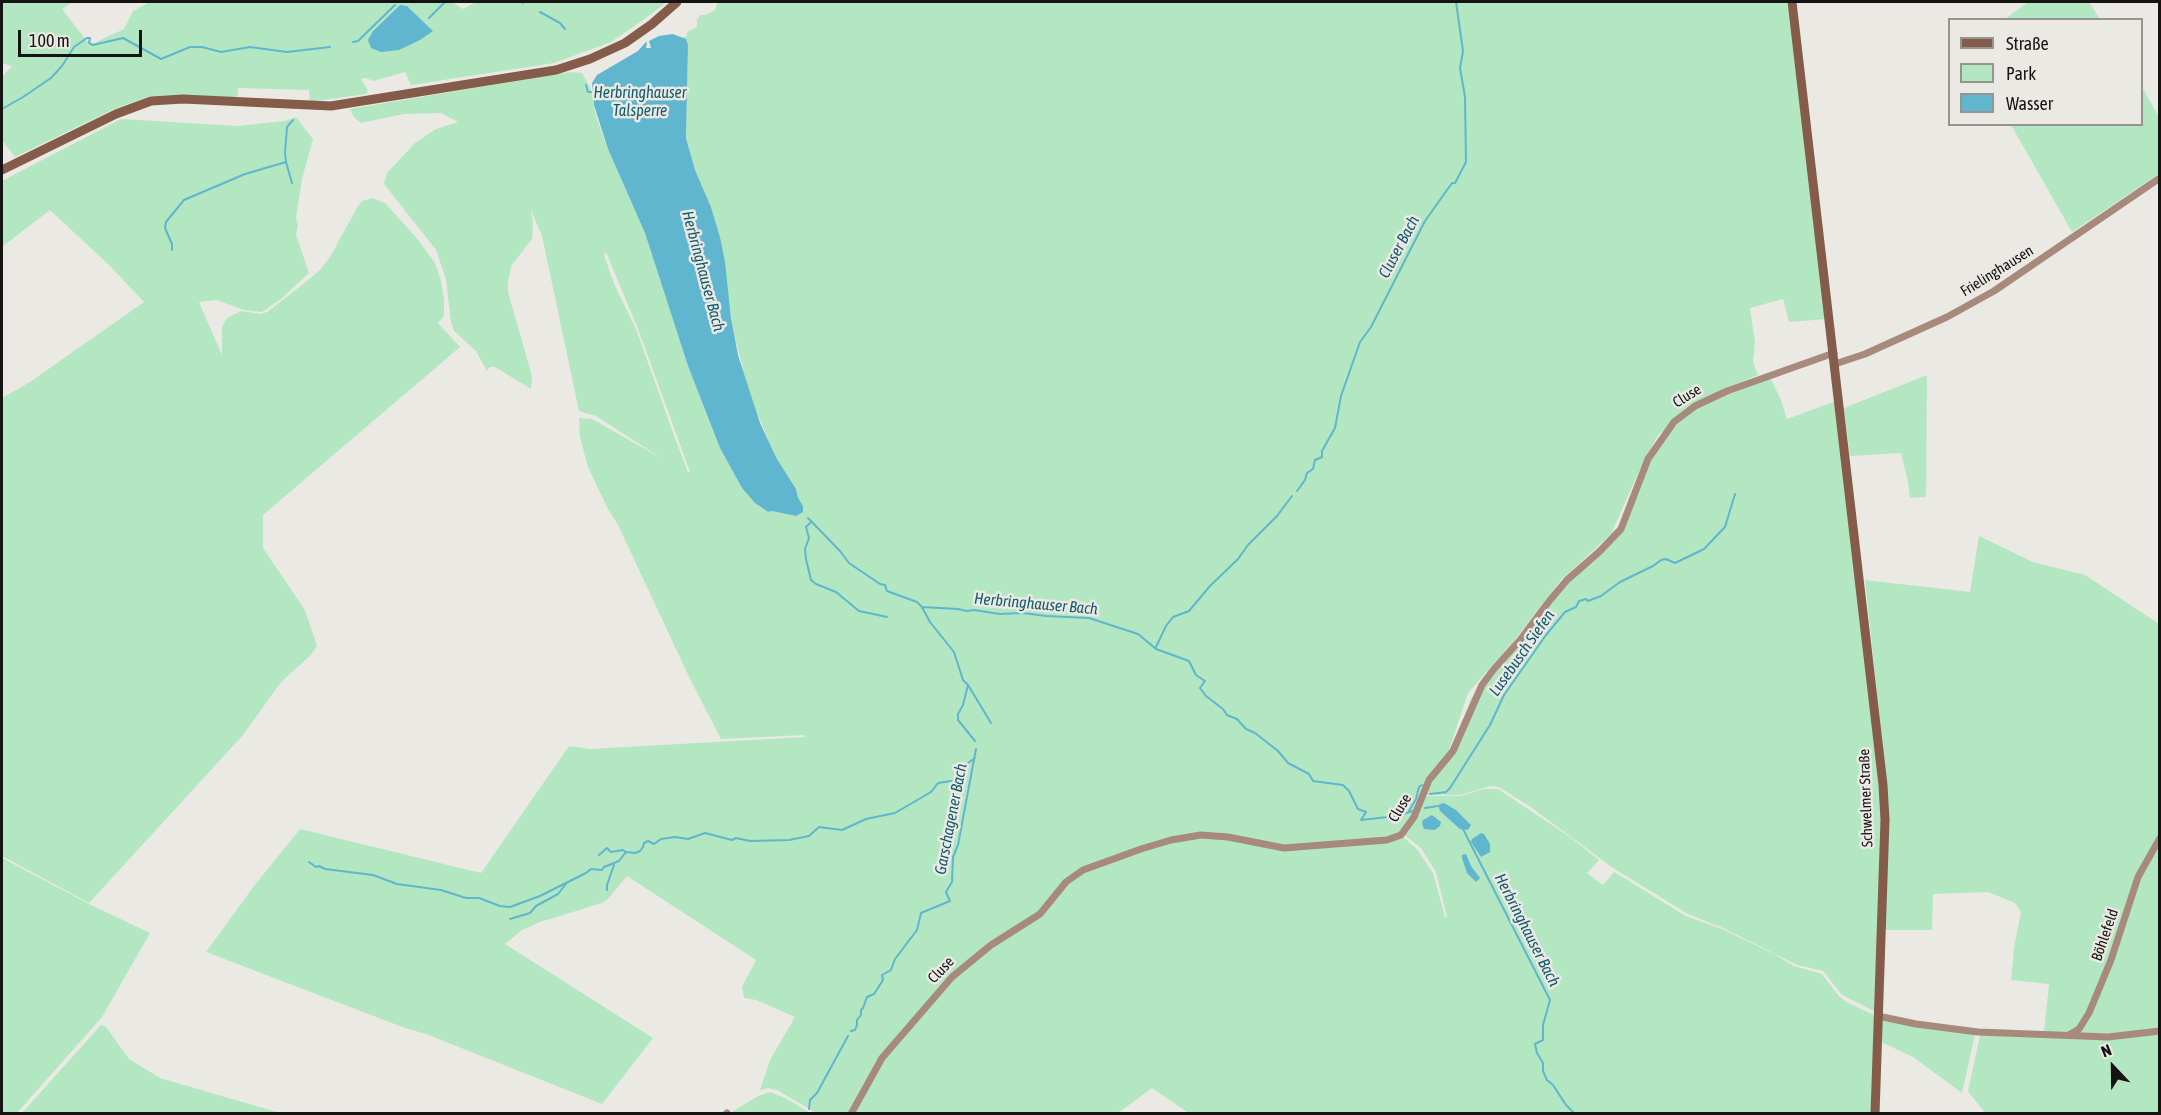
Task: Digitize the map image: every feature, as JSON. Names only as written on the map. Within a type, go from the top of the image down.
[{"type":"main road","points":[[2,170],[116,114],[151,101],[183,99],[331,106],[556,70],[590,60],[620,46],[652,24],[677,2]]},
{"type":"main road","points":[[1792,2],[1835,364]]},
{"type":"main road","name":"Schwelmer Straße","points":[[1835,364],[1883,785],[1884,820],[1875,1113]]},
{"type":"street","name":"Frielinghausen","points":[[1835,364],[1865,354],[1947,317],[1994,291],[2160,178]]},
{"type":"street","name":"Cluse","points":[[850,1113],[882,1058],[952,977],[991,945],[1040,914],[1066,882],[1083,870],[1171,840],[1200,835],[1228,837],[1284,848],[1387,840],[1401,835],[1413,817],[1431,777],[1453,751],[1482,685],[1567,580],[1621,529],[1648,459],[1674,422],[1695,406],[1727,391],[1834,353]]},
{"type":"street","name":"Böhlefeld","points":[[2069,1036],[2079,1029],[2089,1013],[2111,960],[2139,877],[2160,838]]},
{"type":"street","points":[[1878,1016],[1916,1024],[1978,1032],[2116,1037],[2160,1031]]},
{"type":"green space","points":[[2,2],[73,2],[62,9],[90,45],[124,29],[133,11],[150,2],[452,2],[463,9],[476,2],[667,2],[611,42],[554,63],[411,85],[405,72],[373,81],[366,78],[361,79],[368,91],[366,94],[316,101],[310,101],[309,90],[238,88],[237,98],[150,96],[114,109],[15,157],[2,140],[2,77],[12,66],[2,63]],"holes":[[[400,5],[407,6],[431,29],[373,31]]]},
{"type":"green space","points":[[718,2],[1787,2],[1827,319],[1789,322],[1783,299],[1750,308],[1755,342],[1753,362],[1758,375],[1693,404],[1658,435],[1611,534],[1560,581],[1513,642],[1468,693],[1448,753],[1432,772],[1402,836],[1417,849],[1433,873],[1445,917],[1447,917],[1436,872],[1421,848],[1404,835],[1425,796],[1461,796],[1484,789],[1498,789],[1570,837],[1599,860],[1587,873],[1603,885],[1614,872],[1686,916],[1722,929],[1794,966],[1822,974],[1839,996],[1848,1003],[1874,1015],[1871,1113],[1190,1114],[1152,1088],[1118,1113],[853,1113],[882,1053],[848,1113],[816,1113],[777,1090],[768,1088],[760,1090],[770,1060],[795,1017],[756,1000],[744,998],[742,987],[756,960],[627,876],[602,903],[540,922],[522,930],[505,944],[653,1038],[602,1104],[426,1034],[206,952],[254,886],[300,829],[481,873],[569,746],[590,749],[805,737],[805,735],[721,739],[588,467],[580,437],[579,418],[592,419],[661,458],[596,416],[579,411],[542,236],[531,210],[532,239],[511,266],[508,292],[532,376],[531,389],[495,367],[490,367],[487,371],[476,351],[454,331],[446,279],[436,250],[384,184],[387,173],[415,143],[436,129],[458,122],[441,113],[404,114],[361,123],[350,109],[570,72],[582,73],[591,89],[596,116],[608,149],[645,233],[688,366],[720,448],[742,488],[760,507],[768,512],[796,516],[798,498],[796,489],[777,459],[751,400],[733,330],[720,237],[711,207],[695,170],[686,138],[688,45],[682,38],[687,36],[687,32],[697,27],[700,15],[715,10]],"holes":[[[606,252],[638,329],[690,472],[688,472],[676,441],[636,329],[615,286],[604,255]]]},
{"type":"green space","points":[[2028,2],[2089,2],[2099,18],[2006,18]]},
{"type":"green space","points":[[2143,89],[2159,117],[2159,174],[2072,232],[2012,126],[2143,126]]},
{"type":"green space","points":[[296,117],[313,139],[302,179],[296,218],[298,225],[296,235],[309,273],[281,299],[262,312],[244,310],[216,300],[199,302],[222,355],[222,327],[227,318],[241,311],[261,314],[267,312],[307,281],[330,257],[358,206],[362,201],[372,198],[385,203],[415,236],[435,263],[444,299],[444,316],[438,323],[460,347],[263,515],[263,548],[305,610],[317,646],[311,655],[281,682],[243,735],[89,903],[2,856],[2,398],[30,382],[144,302],[110,266],[50,210],[2,247],[2,181],[121,119],[238,126],[285,121]]},
{"type":"green space","points":[[1927,375],[1926,497],[1910,498],[1901,453],[1850,456],[1844,408]]},
{"type":"green space","points":[[1770,377],[1787,419],[1836,401],[1877,744],[1882,818],[1874,1011],[1842,995],[1823,971],[1797,965],[1723,928],[1688,914],[1613,868],[1532,808],[1499,787],[1491,786],[1460,795],[1425,795],[1429,785],[1444,765],[1471,699],[1479,686],[1549,601],[1616,538],[1642,477],[1664,437],[1695,408]]},
{"type":"green space","points":[[1979,536],[2033,562],[2085,575],[2159,624],[2159,833],[2140,869],[2118,938],[2083,1020],[2071,1033],[2044,1032],[2049,984],[2011,980],[2021,912],[2015,903],[1988,892],[1933,894],[1932,930],[1884,930],[1887,785],[1865,580],[1970,592]]},
{"type":"green space","points":[[2159,839],[2159,1029],[2107,1034],[2075,1033],[2083,1025],[2137,883]]},
{"type":"green space","points":[[2,858],[150,933],[102,1017],[17,1113],[2,1113]]},
{"type":"green space","points":[[1880,1018],[1975,1034],[1962,1093],[1913,1057],[1881,1042]]},
{"type":"green space","points":[[101,1025],[106,1027],[129,1059],[160,1078],[280,1113],[22,1113]]},
{"type":"green space","points":[[1983,1033],[2041,1037],[2159,1034],[2159,1113],[1985,1113],[1968,1091],[1980,1036]]},
{"type":"green space","points":[[770,1092],[810,1113],[730,1113],[758,1096]]},
{"type":"water","points":[[400,5],[407,6],[433,31],[399,50],[381,52],[371,48],[368,40],[373,31]]},
{"type":"water","name":"Herbringhauser Talsperre","points":[[673,34],[686,39],[688,45],[686,138],[695,170],[711,207],[720,237],[738,355],[760,423],[803,506],[803,512],[796,516],[768,512],[755,503],[742,488],[720,448],[688,366],[645,233],[608,149],[594,105],[592,83],[597,75],[638,51],[645,43],[647,42],[646,48],[651,48],[649,41],[659,36]]},
{"type":"water","points":[[1444,803],[1456,810],[1471,825],[1468,830],[1460,829],[1440,811],[1438,805]]},
{"type":"water","points":[[1432,815],[1441,822],[1440,826],[1435,830],[1424,829],[1423,820]]},
{"type":"water","points":[[1481,833],[1490,844],[1490,852],[1481,857],[1471,842]]},
{"type":"water","points":[[1466,854],[1480,878],[1476,882],[1467,873],[1462,858],[1462,855]]},
{"type":"waterway","points":[[429,18],[445,2]]},
{"type":"waterway","name":"Cluser Bach","points":[[1297,491],[1307,473],[1313,469],[1315,460],[1322,457],[1322,451],[1335,428],[1341,396],[1360,342],[1371,327],[1425,221],[1452,183],[1455,183],[1466,162],[1465,97],[1460,68],[1463,51],[1456,2]]},
{"type":"waterway","points":[[353,42],[358,41],[395,5]]},
{"type":"waterway","points":[[540,12],[560,23],[565,29]]},
{"type":"waterway","points":[[2,109],[51,78],[74,47],[87,38],[90,38],[89,43],[93,45],[123,38],[161,59],[190,47],[202,47],[221,52],[250,47],[287,52],[330,47]]},
{"type":"waterway","points":[[586,85],[588,92],[591,92]]},
{"type":"waterway","points":[[172,250],[172,244],[165,228],[166,222],[184,200],[245,174],[286,162],[287,127],[293,120]]},
{"type":"waterway","points":[[286,162],[292,183]]},
{"type":"waterway","name":"Lusebusch Siefen","points":[[1430,794],[1446,792],[1450,788],[1490,725],[1504,695],[1565,612],[1576,607],[1579,601],[1586,599],[1588,601],[1601,596],[1620,582],[1661,560],[1666,559],[1675,563],[1704,549],[1725,527],[1735,494]]},
{"type":"waterway","name":"Cluser Bach","points":[[1156,647],[1173,617],[1189,611],[1277,516],[1292,496]]},
{"type":"waterway","name":"Herbringhauser Bach","points":[[808,518],[849,563],[885,585],[887,591],[917,602],[922,607],[1000,614],[1023,613],[1089,618],[1138,634],[1156,649],[1189,661],[1196,675],[1205,681],[1200,688],[1206,696],[1227,715],[1237,719],[1246,729],[1255,733],[1278,751],[1288,763],[1309,774],[1313,781],[1343,785],[1349,791],[1358,809],[1366,812],[1361,820],[1397,816],[1413,811]]},
{"type":"waterway","points":[[810,523],[806,527],[809,538],[805,549],[811,580],[836,592],[859,611],[887,617]]},
{"type":"waterway","name":"Garschagener Bach","points":[[922,607],[930,622],[954,652],[963,680],[968,685],[958,720],[975,741]]},
{"type":"waterway","points":[[968,685],[991,723]]},
{"type":"waterway","name":"Garschagener Bach","points":[[851,1031],[855,1030],[867,997],[874,994],[883,980],[882,975],[891,970],[895,959],[917,930],[921,913],[950,901],[946,892],[952,882],[953,857],[958,845],[976,749]]},
{"type":"waterway","points":[[309,862],[316,867],[373,875],[397,884],[441,890],[510,907],[540,896],[591,869],[602,870],[619,861],[626,852],[640,851],[644,843],[648,841],[654,844],[661,839],[675,837],[688,839],[705,833],[732,840],[736,838],[750,841],[789,840],[809,836],[819,827],[842,830],[866,819],[895,813],[931,792],[938,783],[964,779],[968,763],[975,758]]},
{"type":"waterway","name":"Lusebusch Siefen","points":[[1409,811],[1422,785]]},
{"type":"waterway","name":"Herbringhauser Bach","points":[[1425,808],[1438,806]]},
{"type":"waterway","name":"Herbringhauser Bach","points":[[1463,829],[1550,1000],[1543,1025],[1543,1040],[1535,1044],[1547,1080],[1575,1114]]},
{"type":"waterway","points":[[599,855],[607,848],[611,852],[623,850],[626,852]]},
{"type":"waterway","points":[[607,890],[614,865]]},
{"type":"waterway","points":[[510,919],[530,913],[536,906],[558,894],[566,884]]},
{"type":"waterway","name":"Garschagener Bach","points":[[809,1109],[810,1100],[817,1093],[848,1036]]}]
